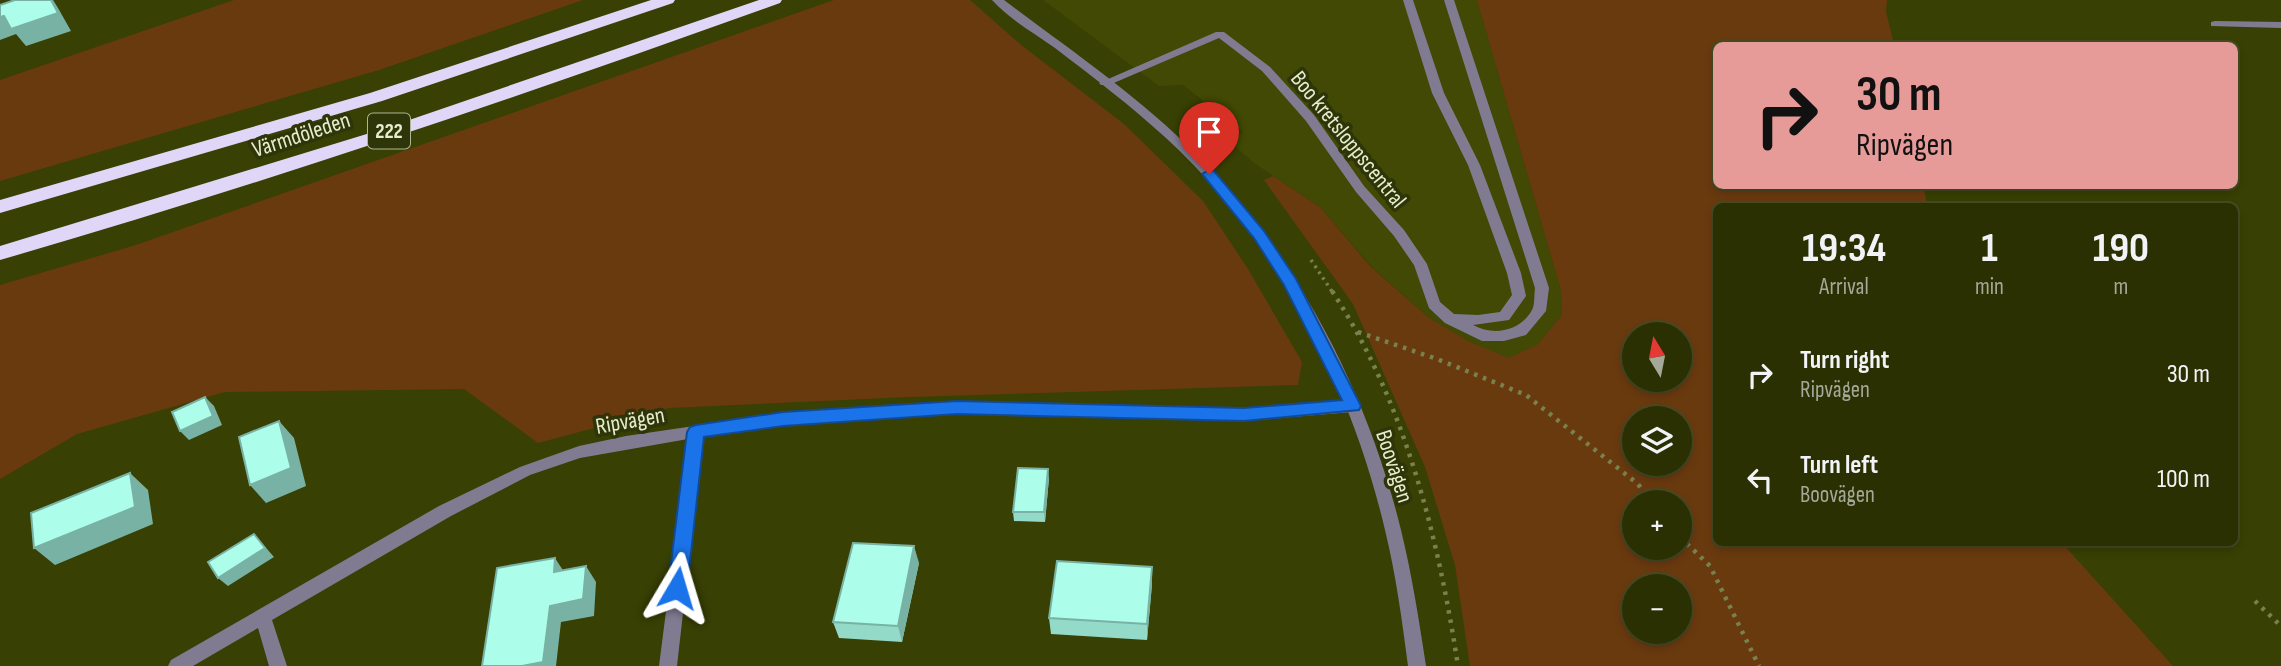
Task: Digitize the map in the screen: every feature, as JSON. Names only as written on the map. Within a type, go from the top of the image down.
[{"type":"highway","name":"Värmdöleden","points":[[0,207],[376,97],[667,0]]},
{"type":"highway","name":"Värmdöleden","points":[[0,253],[156,208],[635,49],[774,0]]},
{"type":"street","name":"Boovägen","points":[[997,0],[1105,83],[1193,158],[1225,191],[1291,283],[1353,406],[1385,499],[1412,616],[1417,666]]},
{"type":"street","points":[[1408,0],[1438,93],[1474,164],[1514,273],[1519,296],[1504,316],[1478,320],[1450,319]]},
{"type":"street","name":"Boo kretsloppscentral","points":[[1105,83],[1220,34],[1266,69],[1310,118],[1360,189],[1398,233],[1420,264],[1434,303],[1450,319],[1482,336],[1504,336],[1521,331],[1539,311],[1542,288],[1449,0]]},
{"type":"street","points":[[2215,24],[2281,25]]},
{"type":"street","name":"Ripvägen","points":[[177,666],[445,511],[525,471],[579,452],[783,419],[957,408],[1244,415],[1353,406]]},
{"type":"street","points":[[668,666],[696,432]]},
{"type":"street","points":[[263,617],[278,666]]},
{"type":"path","points":[[1357,332],[1437,359],[1526,395],[1642,490]]},
{"type":"path","points":[[1692,549],[1710,566],[1759,666]]},
{"type":"path","points":[[2255,601],[2281,625]]},
{"type":"shaded area","points":[[234,0],[583,0],[379,70],[0,181],[0,80]]},
{"type":"shaded area","points":[[834,0],[970,0],[1020,44],[1124,124],[1203,201],[1248,269],[1302,362],[1298,385],[909,397],[669,408],[538,443],[464,389],[225,392],[77,434],[0,479],[0,285],[136,245]]},
{"type":"shaded area","points":[[1043,0],[1477,0],[1561,291],[1562,315],[1538,344],[1509,358],[1468,341],[1428,317],[1372,267],[1320,207],[1254,163],[1227,139],[1243,132],[1183,85],[1159,86]]},
{"type":"shaded area","points":[[1477,0],[1887,0],[1886,11],[1893,42],[1713,42],[1713,189],[1924,189],[1927,203],[1713,203],[1713,546],[2065,546],[2173,666],[1470,666],[1455,565],[1425,467],[1353,304],[1264,180],[1273,176],[1320,207],[1371,267],[1428,317],[1468,341],[1509,358],[1538,344],[1562,315],[1561,291]]},
{"type":"building","points":[[15,0],[51,0],[58,13],[11,29],[4,16],[0,17],[0,5]]},
{"type":"building","points":[[205,397],[213,416],[180,431],[172,412]]},
{"type":"building","points":[[279,421],[291,468],[250,485],[239,437]]},
{"type":"building","points":[[1018,468],[1048,469],[1044,512],[1013,512]]},
{"type":"building","points":[[130,473],[135,507],[34,548],[31,513]]},
{"type":"building","points":[[254,534],[265,548],[218,578],[208,562]]},
{"type":"building","points":[[853,543],[914,546],[898,626],[833,622]]},
{"type":"building","points":[[555,558],[554,572],[586,566],[583,599],[550,606],[543,662],[522,666],[482,666],[497,568]]},
{"type":"building","points":[[1057,561],[1152,567],[1147,624],[1049,618]]},
{"type":"route","points":[[677,588],[696,432],[783,419],[957,408],[1244,415],[1353,406],[1291,283],[1259,235],[1209,174]]}]
